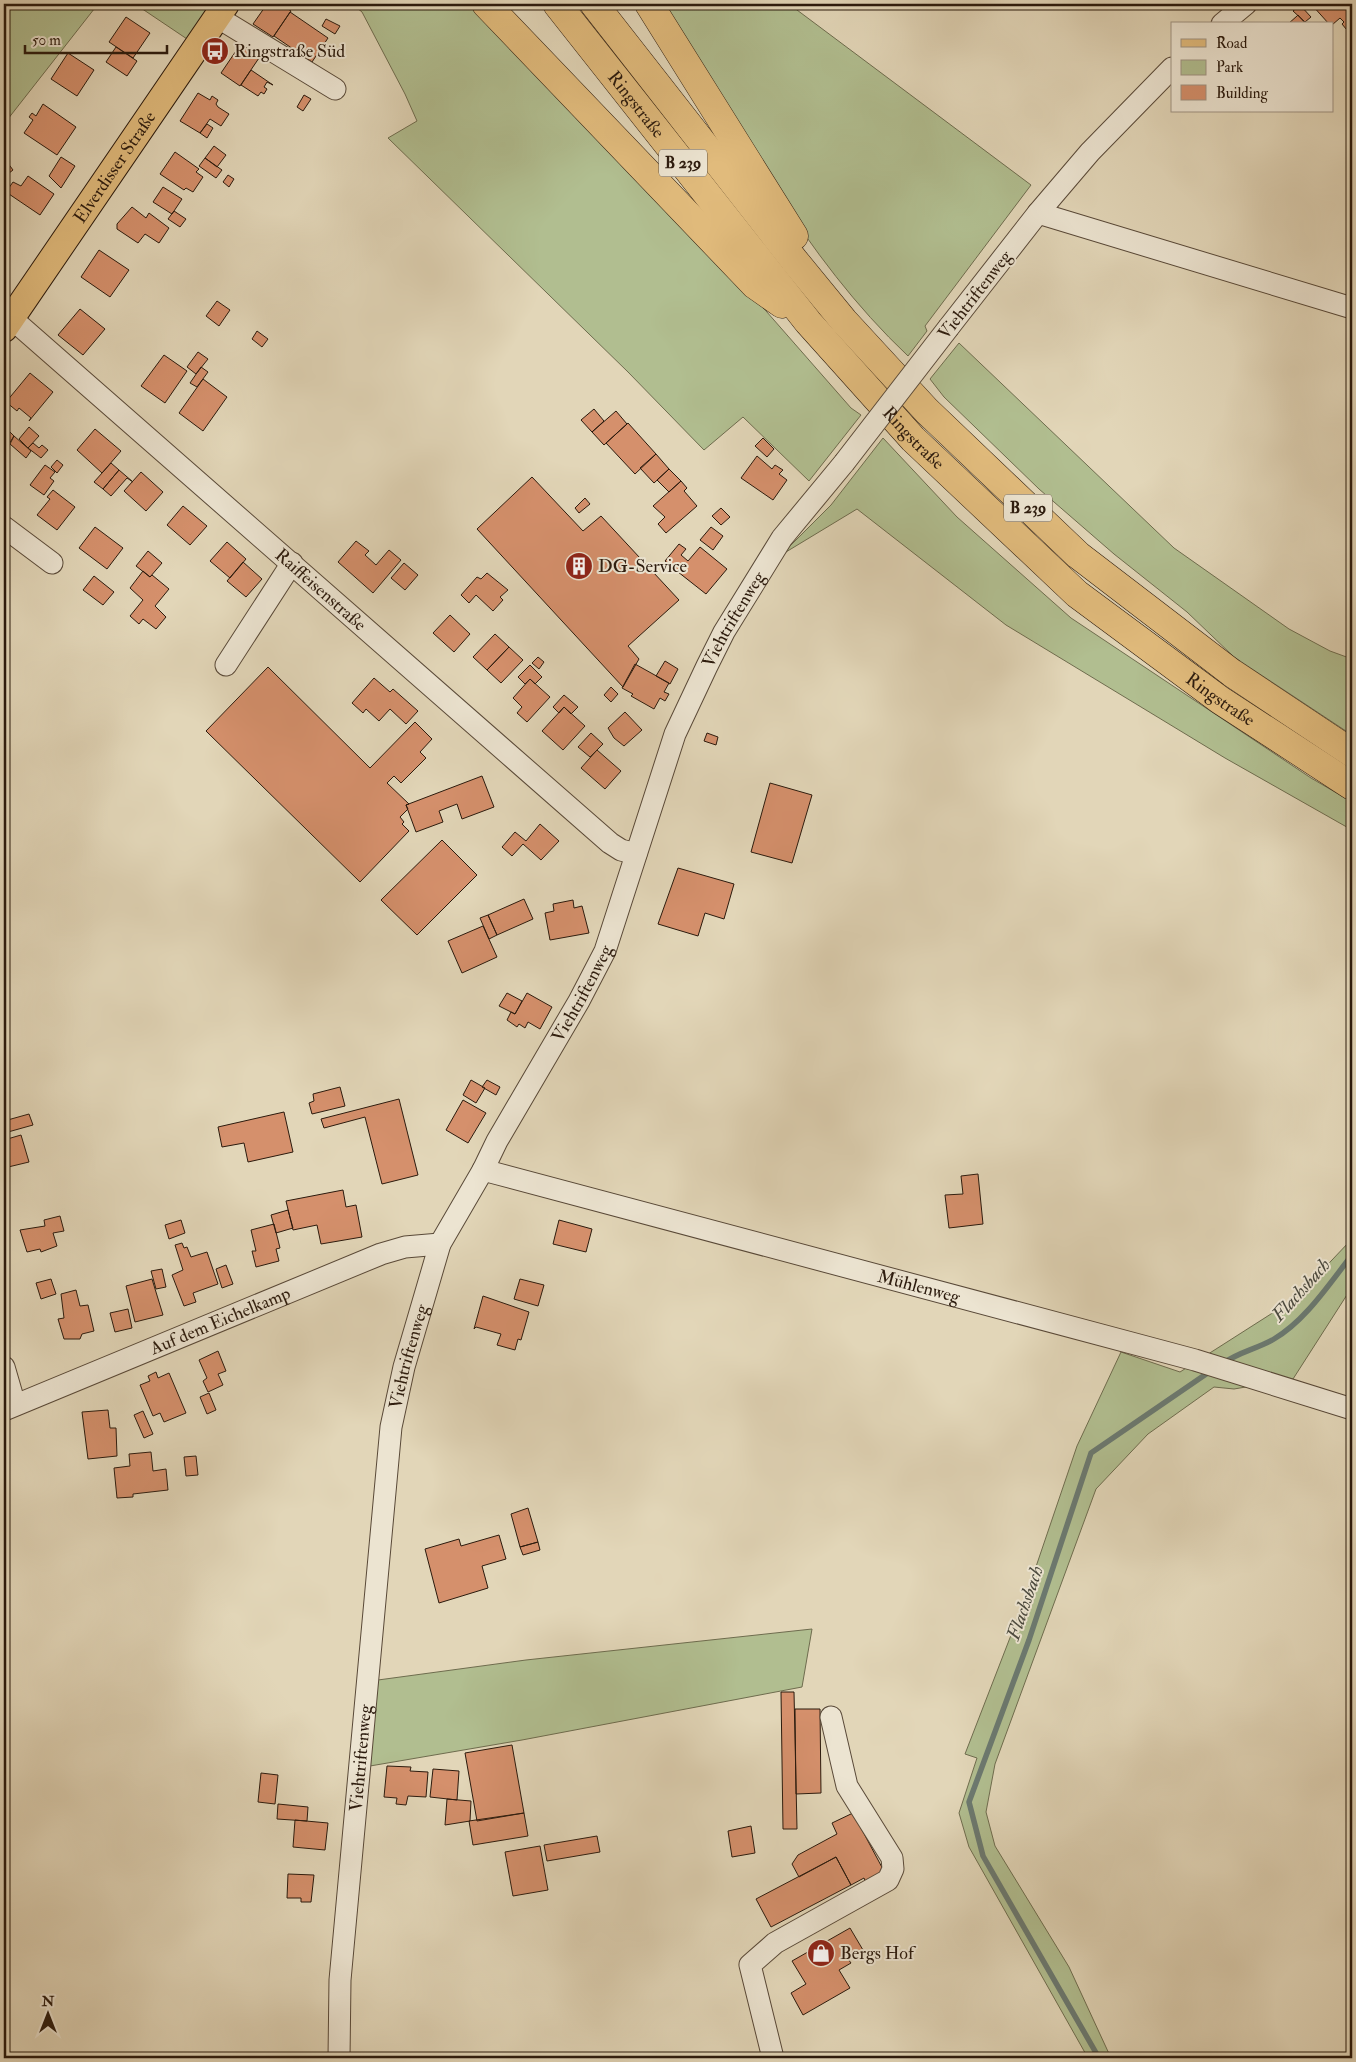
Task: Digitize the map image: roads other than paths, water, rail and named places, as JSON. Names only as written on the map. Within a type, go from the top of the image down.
[{"type":"highway","points":[[486,4],[755,284],[808,322]]},
{"type":"highway","name":"Ringstraße","points":[[557,4],[808,322],[912,440],[1077,594],[1220,700],[1352,786]]},
{"type":"highway","name":"Ringstraße","points":[[594,4],[794,260],[844,321],[927,411],[1078,555],[1232,673],[1352,752]]},
{"type":"highway","points":[[649,4],[798,242],[838,289],[844,321]]},
{"type":"main road","name":"Elverdisser Straße","points":[[7,324],[221,10]]},
{"type":"street","points":[[1224,22],[1246,4]]},
{"type":"street","points":[[221,10],[335,89]]},
{"type":"street","name":"Viehtriftenweg","points":[[339,2058],[340,1980],[391,1427],[404,1367],[440,1244],[483,1170],[497,1140],[579,1002],[605,951],[675,734],[724,632],[782,538],[844,463],[1038,213],[1090,152],[1171,69]]},
{"type":"street","points":[[1038,213],[1352,308]]},
{"type":"street","name":"Raiffeisenstraße","points":[[7,324],[292,563],[610,843],[636,854]]},
{"type":"street","points":[[4,527],[52,563]]},
{"type":"street","points":[[226,666],[292,563]]},
{"type":"street","name":"Mühlenweg","points":[[483,1170],[1195,1360],[1352,1409]]},
{"type":"street","name":"Auf dem Eichelkamp","points":[[9,1407],[381,1254],[405,1247],[440,1244]]},
{"type":"street","points":[[4,1367],[9,1407]]},
{"type":"street","points":[[773,2058],[750,1965],[775,1943],[888,1880],[893,1869],[892,1858],[847,1786],[831,1717]]},
{"type":"waterway","name":"Flachsbach","points":[[1222,1364],[1234,1356],[1268,1342],[1286,1331],[1307,1312],[1352,1255]]},
{"type":"waterway","name":"Flachsbach","points":[[1099,2058],[983,1856],[969,1802],[1029,1640],[1091,1453],[1212,1370]]},
{"type":"place","name":"Ringstraße Süd","points":[[215,51]]},
{"type":"place","name":"DG-Service","points":[[579,566]]},
{"type":"place","name":"Bergs Hof","points":[[821,1953]]}]
